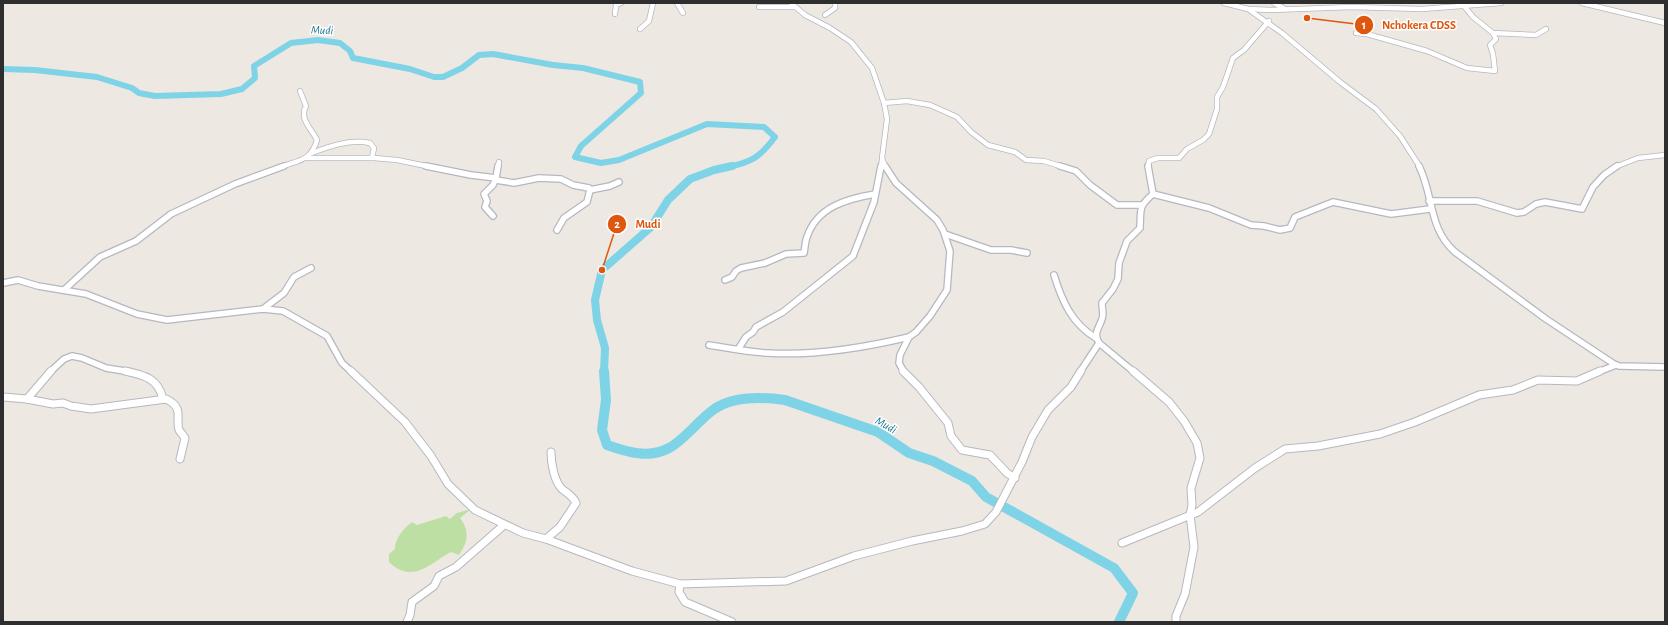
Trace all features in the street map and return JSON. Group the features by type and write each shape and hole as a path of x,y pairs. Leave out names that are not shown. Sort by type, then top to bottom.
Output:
{"street":[{"path":"616,14 616,5 621,3"},
{"path":"640,29 650,21 652,3"},
{"path":"676,3 683,13"},
{"path":"825,15 835,8 835,3"},
{"path":"1224,3 1248,9 1271,10 1351,7 1422,9 1501,3"},
{"path":"1274,3 1285,9"},
{"path":"1351,7 1360,3"},
{"path":"1582,3 1665,23"},
{"path":"739,348 744,343 745,338 754,332 756,327 783,312 850,259 864,230 874,202 885,141 884,134 886,119 884,103 872,68 851,42 830,28 805,15 793,5 759,7"},
{"path":"1356,33 1367,34 1427,51 1467,68 1496,71 1490,45 1496,39 1493,33 1473,17 1464,6"},
{"path":"1248,9 1269,21 1339,82 1377,110 1385,118 1421,169 1435,224 1443,239 1456,252 1534,312 1616,365"},
{"path":"3,283 18,280 38,286 86,294 137,314 167,320 263,309 283,311 324,333 342,363 405,422 431,456 448,484 475,510 523,533 546,539 632,571 680,584 786,581 854,556 912,541 979,527 991,519 1015,478 1032,437 1048,410 1071,387 1098,341 1097,329 1103,318 1102,303 1113,290 1118,279 1119,263 1127,241 1140,228 1142,205 1153,194 1154,186 1148,174 1147,168 1149,161 1158,158 1179,158 1187,149 1203,140 1209,134 1217,109 1217,97 1223,87 1233,58 1244,50 1269,21"},
{"path":"1493,33 1536,35 1546,29"},
{"path":"300,91 306,106 303,112 306,124 312,129 317,140 312,153"},
{"path":"884,103 907,101 930,105 958,117 971,132 988,145 1015,152 1026,160 1044,161 1076,171 1090,185 1117,205 1142,205"},
{"path":"306,158 312,153 343,144 364,141 370,143 373,148 372,158"},
{"path":"1429,201 1477,201 1517,213 1524,212 1536,204 1545,202 1582,209 1590,191 1602,176 1614,166 1639,158 1665,155"},
{"path":"64,290 100,257 136,241 171,214 235,184 306,158 372,158 417,164 514,183 539,178 560,178 573,185 589,188 590,190 610,186 619,182"},
{"path":"709,345 766,353 798,353 866,347 909,337 916,332 930,316 947,290 950,251 937,220 896,183 887,170 882,158"},
{"path":"493,216 485,206 487,201 484,194 493,185 496,179 499,162"},
{"path":"557,230 564,218 587,202 590,190"},
{"path":"725,280 732,277 736,271 741,268 765,263 786,254 804,253 808,234 821,213 844,201 875,194"},
{"path":"1153,194 1209,208 1251,225 1264,226 1280,230 1290,228 1295,217 1333,202 1391,214 1430,209"},
{"path":"944,234 991,250 1011,250 1027,253"},
{"path":"263,309 284,293 294,277 311,268"},
{"path":"1054,275 1060,292 1074,320 1082,329 1169,402 1184,421 1197,443 1200,458 1191,488 1192,505 1190,515 1194,547 1188,582 1176,616 1176,622"},
{"path":"909,337 900,354 899,363 902,370 919,387 948,423 951,436 957,444 962,450 990,455 1007,473 1015,478"},
{"path":"26,399 62,360 69,357 95,362 107,368 141,375 159,386 162,391 163,399"},
{"path":"1122,543 1198,512 1255,468 1285,449 1318,446 1380,434 1415,422 1479,395 1514,390 1538,380 1580,380 1616,365 1665,366"},
{"path":"3,397 26,399 53,404 63,403 71,406 91,409 163,399 170,401 180,415 179,429 185,438 180,458"},
{"path":"546,539 560,527 576,503 573,496 560,486 552,464 551,452"},
{"path":"407,622 410,615 412,602 434,586 439,576 456,567 504,525"},
{"path":"680,584 679,592 685,602 732,622"}],"green space":[{"path":"471,509 460,518 465,527 467,536 459,555 451,552 421,570 414,572 406,572 398,569 389,562 389,554 395,549 398,537 412,522 417,525 446,516 450,519 457,513"}],"waterway":[{"name":"Mudi","path":"3,69 35,70 97,77 132,88 139,93 155,96 221,94 242,89 255,78 254,66 291,43 318,40 340,43 350,51 353,58 410,69 434,77 443,77 462,68 479,55 493,54 553,65 583,68 640,82 641,93 581,146 575,157 601,163 619,160 707,124 764,127 775,137 755,158 730,166"},
{"name":"Mudi","path":"604,371 605,348 597,320 595,300 602,270 651,227 668,200 690,179 714,170 730,166"},
{"name":"Mudi","path":"604,371 606,400 602,430 607,445 630,452 646,454 669,448 680,441 702,419 721,405 738,400 758,398 785,400 878,432 909,453 933,461 972,481 986,497 1114,568 1133,593 1119,622"}],"place":[{"name":"Nchokera CDSS","path":"1307,18"},
{"name":"Mudi","path":"602,270"}]}
